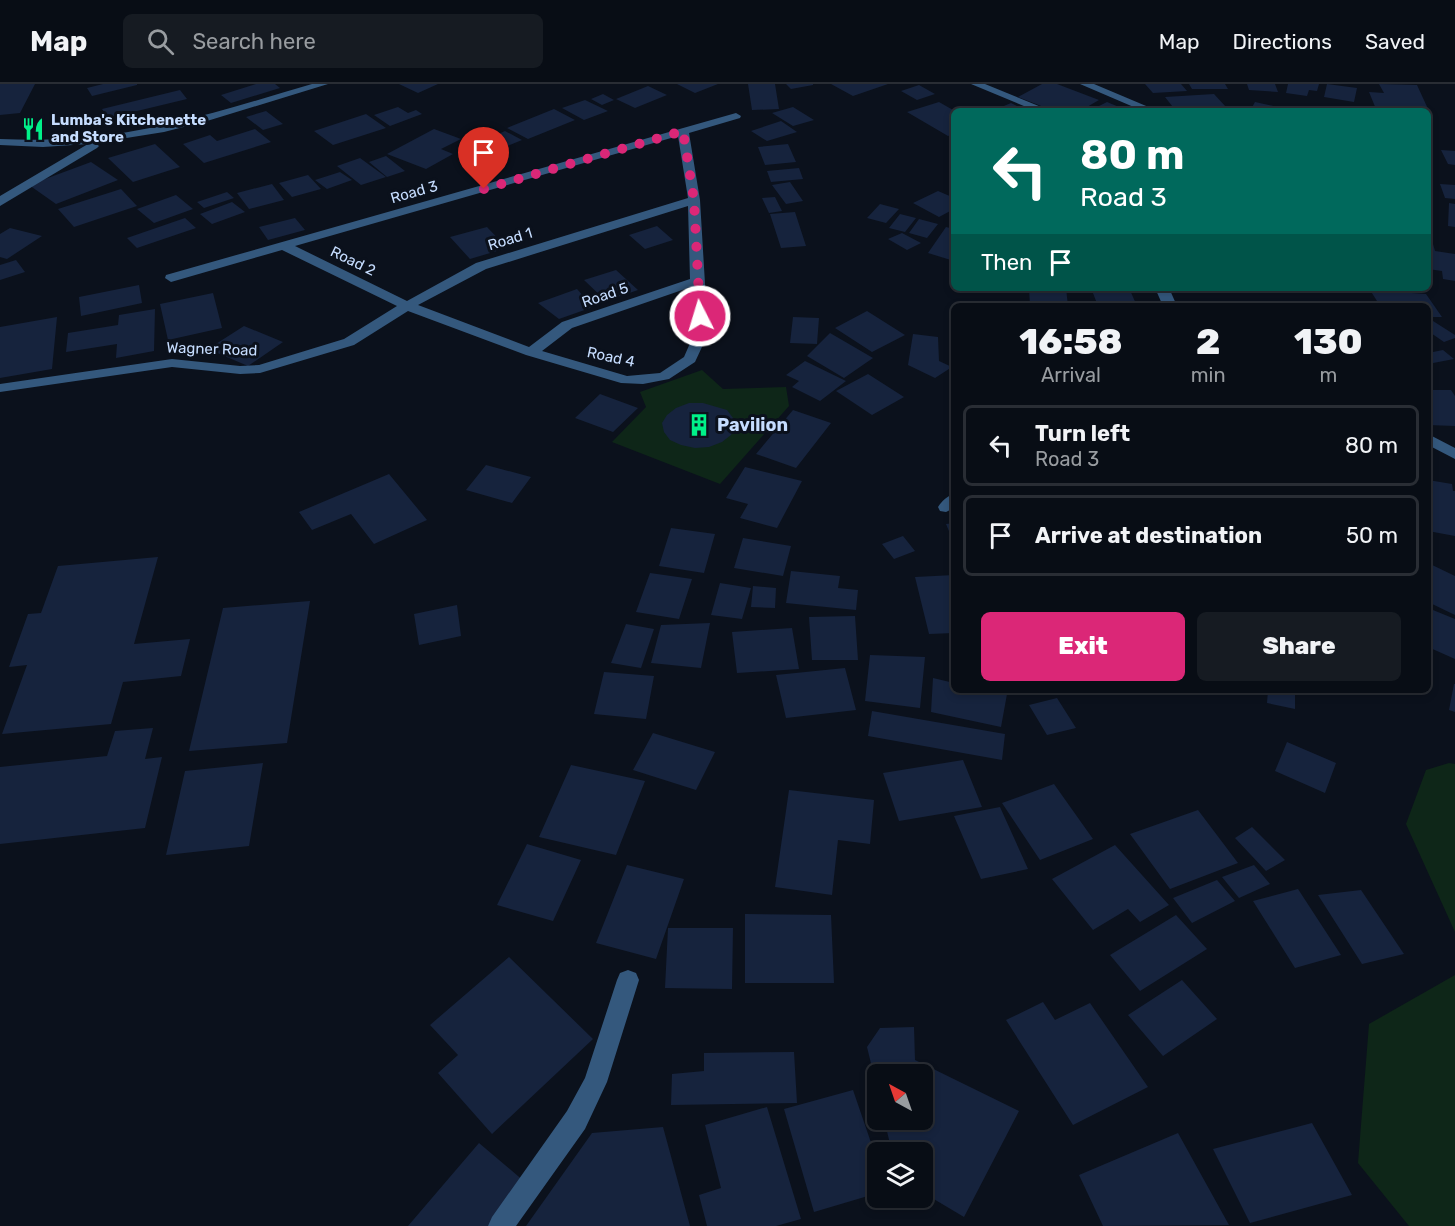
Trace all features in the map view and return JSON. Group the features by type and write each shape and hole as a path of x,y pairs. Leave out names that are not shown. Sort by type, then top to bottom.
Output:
{"street":[{"path":"0,142 48,145 104,140 177,125 323,84"},
{"path":"976,84 1038,108"},
{"path":"1085,84 1145,108"},
{"name":"Road 3","path":"171,278 736,116"},
{"name":"Road 4","path":"407,306 531,352 626,380 643,380 678,369 690,359 701,334 694,200 683,131"},
{"path":"0,202 16,190 104,140"},
{"name":"Road 1","path":"349,342 407,306 481,266 694,200"},
{"name":"Road 2","path":"284,246 407,306"},
{"name":"Road 5","path":"531,352 567,325 697,281"},
{"name":"Wagner Road","path":"0,388 172,363 240,370 260,369 349,342"},
{"path":"1431,441 1455,454"},
{"path":"501,1226 576,1120 595,1082 628,980"}],"green space":[{"path":"702,370 723,389 786,387 789,406 720,484 612,442 646,407 640,392"},
{"path":"1449,763 1455,764 1455,932 1406,824 1426,770"},
{"path":"1455,975 1455,1226 1409,1226 1358,1163 1369,1024"}],"building":[{"path":"0,84 35,84 20,113 0,115"},
{"path":"103,84 137,85 92,96 87,88"},
{"path":"256,84 275,84 280,88 231,103 221,95"},
{"path":"399,84 438,84 418,93"},
{"path":"677,84 718,84 695,93"},
{"path":"748,84 775,84 779,109 752,110"},
{"path":"786,84 813,84 813,85 791,89"},
{"path":"831,84 888,84 853,96"},
{"path":"1042,84 1057,84 1099,100 1085,108 1046,108 1018,97"},
{"path":"1145,84 1181,84 1187,91 1153,93"},
{"path":"1189,84 1225,84 1228,89 1192,89"},
{"path":"1247,84 1275,84 1278,92 1249,90"},
{"path":"1288,84 1319,84 1317,91 1309,90 1307,96 1286,93"},
{"path":"1327,84 1357,88 1354,102 1324,97"},
{"path":"1379,84 1417,85 1428,108 1376,108 1369,92 1384,93"},
{"path":"919,85 935,94 917,100 901,91"},
{"path":"648,86 667,95 635,108 616,99"},
{"path":"180,90 187,99 108,118 102,109"},
{"path":"603,94 614,100 602,105 591,99"},
{"path":"1214,94 1226,107 1174,108 1165,97"},
{"path":"585,100 608,111 584,120 562,108"},
{"path":"939,102 951,109 951,135 948,136 907,112"},
{"path":"1107,102 1119,107 1116,108 1095,108"},
{"path":"1255,102 1282,108 1252,108"},
{"path":"1011,103 1021,108 999,108"},
{"path":"398,107 408,113 416,110 422,114 390,126 374,115"},
{"path":"793,107 814,120 793,126 772,113"},
{"path":"554,109 575,120 528,139 507,128"},
{"path":"266,111 283,124 263,130 246,117"},
{"path":"366,114 386,128 333,145 314,131"},
{"path":"781,121 797,132 767,141 751,131"},
{"path":"255,129 271,142 204,163 183,144 210,135 217,141"},
{"path":"434,129 461,139 441,149 453,154 426,169 387,154"},
{"path":"505,131 522,140 505,147 489,138"},
{"path":"155,144 180,167 133,182 108,158"},
{"path":"788,144 796,162 765,165 758,147"},
{"path":"1441,150 1455,151 1455,165 1448,164"},
{"path":"386,156 405,171 387,177 369,162"},
{"path":"360,158 386,177 361,185 337,166"},
{"path":"91,162 118,180 56,204 29,185"},
{"path":"799,168 803,179 771,182 767,171"},
{"path":"340,172 352,180 327,189 315,180"},
{"path":"308,175 321,189 292,197 279,183"},
{"path":"790,182 803,201 786,204 772,185"},
{"path":"272,184 284,200 249,209 237,193"},
{"path":"1440,184 1455,185 1455,199 1445,198"},
{"path":"121,189 137,206 74,227 58,209"},
{"path":"938,191 951,197 951,211 939,217 913,203"},
{"path":"227,192 234,198 204,208 197,202"},
{"path":"176,195 193,209 154,223 137,209"},
{"path":"775,197 782,211 769,213 762,198"},
{"path":"232,202 245,212 212,224 200,214"},
{"path":"1449,203 1455,204 1455,227 1448,226"},
{"path":"880,204 899,209 886,223 867,218"},
{"path":"795,212 806,246 781,248 770,214"},
{"path":"900,214 916,218 905,232 889,228"},
{"path":"185,218 196,228 137,248 127,238"},
{"path":"295,218 305,230 268,240 259,227"},
{"path":"919,219 938,224 927,238 909,233"},
{"path":"657,226 673,240 645,249 629,235"},
{"path":"487,227 507,248 470,259 450,237"},
{"path":"946,227 951,228 951,260 928,253"},
{"path":"10,228 42,236 7,259 0,257 0,234"},
{"path":"902,233 921,243 907,250 888,239"},
{"path":"1431,244 1435,251 1455,254 1455,281 1443,279 1442,271 1431,269"},
{"path":"16,260 25,272 0,280 0,265"},
{"path":"616,270 638,290 606,301 584,280"},
{"path":"139,285 142,303 81,316 79,297"},
{"path":"577,289 593,307 559,319 538,303"},
{"path":"1029,291 1066,291 1068,303 1030,303"},
{"path":"1092,291 1130,291 1136,303 1097,303"},
{"path":"1371,291 1426,294 1442,317 1431,317 1431,303 1377,301"},
{"path":"213,293 222,328 168,340 160,304"},
{"path":"155,309 154,351 116,358 117,344 66,352 68,333 118,325 119,315"},
{"path":"867,311 905,335 872,352 835,328"},
{"path":"57,317 52,369 0,378 0,327"},
{"path":"793,317 819,318 817,344 790,343"},
{"path":"1431,321 1455,335 1455,338 1444,342 1431,333"},
{"path":"244,326 283,342 248,366 208,349"},
{"path":"830,333 873,358 844,378 807,356"},
{"path":"913,334 938,337 939,361 951,368 935,378 908,365"},
{"path":"1443,350 1454,359 1431,363 1431,352"},
{"path":"805,361 846,381 820,401 792,387 799,381 786,375"},
{"path":"868,374 904,397 872,415 836,391"},
{"path":"1431,390 1451,390 1455,396 1455,426 1431,425"},
{"path":"600,394 638,408 613,432 575,418"},
{"name":"Pavilion","path":"689,403 703,403 727,410 733,418 735,427 731,435 722,442 709,447 695,448 670,440 664,432 662,423 667,415 676,408"},
{"path":"793,410 831,423 796,468 756,454"},
{"path":"486,465 531,477 512,503 466,490"},
{"path":"745,467 802,481 777,528 740,518 748,504 726,498"},
{"path":"389,474 427,520 374,544 351,514 312,530 299,512"},
{"path":"1431,480 1452,484 1453,491 1455,491 1455,536 1431,532"},
{"path":"951,523 951,536 946,524"},
{"path":"671,528 715,534 704,573 659,566"},
{"path":"903,536 915,551 894,559 882,544"},
{"path":"743,538 791,546 783,576 734,568"},
{"path":"158,557 134,644 190,639 181,676 123,682 111,724 2,734 27,665 9,667 28,614 41,613 58,566"},
{"path":"1431,564 1455,576 1455,615 1431,603"},
{"path":"791,571 840,576 838,588 858,590 856,610 786,603"},
{"path":"650,573 692,579 679,619 636,612"},
{"path":"951,575 951,633 929,634 915,577"},
{"path":"720,583 751,588 742,619 711,615"},
{"path":"753,586 776,588 775,608 751,607"},
{"path":"310,601 287,743 189,751 223,608"},
{"path":"457,605 461,636 419,645 414,614"},
{"path":"1431,609 1455,619 1455,659 1431,648"},
{"path":"855,616 858,660 812,660 809,617"},
{"path":"710,623 701,668 651,663 661,625"},
{"path":"626,624 654,629 641,668 611,663"},
{"path":"792,628 799,669 737,673 732,632"},
{"path":"870,655 925,657 920,708 865,701"},
{"path":"845,668 856,710 786,718 776,675"},
{"path":"604,672 654,676 646,719 594,714"},
{"path":"933,678 951,682 951,693 1007,694 1001,727 931,712"},
{"path":"1455,684 1455,712 1449,710"},
{"path":"1268,693 1295,693 1295,709 1267,703"},
{"path":"1057,698 1076,728 1047,735 1029,705"},
{"path":"872,711 1005,734 1002,760 868,736"},
{"path":"153,728 145,759 162,757 145,828 0,844 0,767 107,756 115,731"},
{"path":"653,733 715,752 696,790 633,770"},
{"path":"1287,742 1336,763 1325,793 1275,771"},
{"path":"963,760 982,807 899,821 883,773"},
{"path":"263,763 249,846 166,855 185,771"},
{"path":"571,765 645,781 616,855 539,837"},
{"path":"1054,784 1093,839 1040,860 1002,803"},
{"path":"789,790 874,800 870,844 838,840 832,895 775,887"},
{"path":"1000,807 1028,869 981,879 954,816"},
{"path":"1198,810 1238,863 1170,889 1130,834"},
{"path":"1252,827 1285,860 1266,871 1235,838"},
{"path":"527,844 581,860 553,921 497,905"},
{"path":"1115,845 1169,905 1140,922 1128,909 1093,930 1052,879"},
{"path":"627,865 684,879 656,959 596,943"},
{"path":"1254,865 1270,884 1239,898 1222,877"},
{"path":"1217,880 1235,901 1192,923 1173,898"},
{"path":"1298,889 1341,955 1295,968 1253,901"},
{"path":"1361,890 1404,954 1362,964 1318,895"},
{"path":"745,914 831,915 834,983 745,983"},
{"path":"1176,915 1207,949 1140,991 1110,955"},
{"path":"668,928 733,928 732,989 665,988"},
{"path":"509,957 593,1039 492,1134 438,1073 458,1055 430,1025"},
{"path":"1182,980 1217,1019 1163,1056 1128,1015"},
{"path":"1043,1002 1055,1020 1090,1003 1148,1087 1073,1125 1006,1020"},
{"path":"914,1027 915,1060 923,1064 871,1064 867,1047 880,1028"},
{"path":"794,1052 797,1103 671,1105 672,1074 704,1071 704,1053"},
{"path":"933,1069 1019,1111 964,1217 933,1199 933,1142 890,1142 887,1130 933,1130"},
{"path":"853,1090 871,1142 867,1142 867,1196 814,1212 784,1109"},
{"path":"767,1107 801,1219 776,1226 707,1226 699,1195 721,1188 705,1125"},
{"path":"1312,1123 1352,1195 1250,1223 1213,1149"},
{"path":"663,1127 690,1226 526,1226 592,1133"},
{"path":"1178,1133 1229,1225 1103,1226 1079,1175"},
{"path":"479,1143 525,1182 488,1226 408,1226"}],"place":[{"name":"Lumba's Kitchenette and Store","path":"33,129"},
{"name":"Pavilion","path":"699,425"}],"route":[{"path":"484,189 683,131 694,200 700,316"}]}
